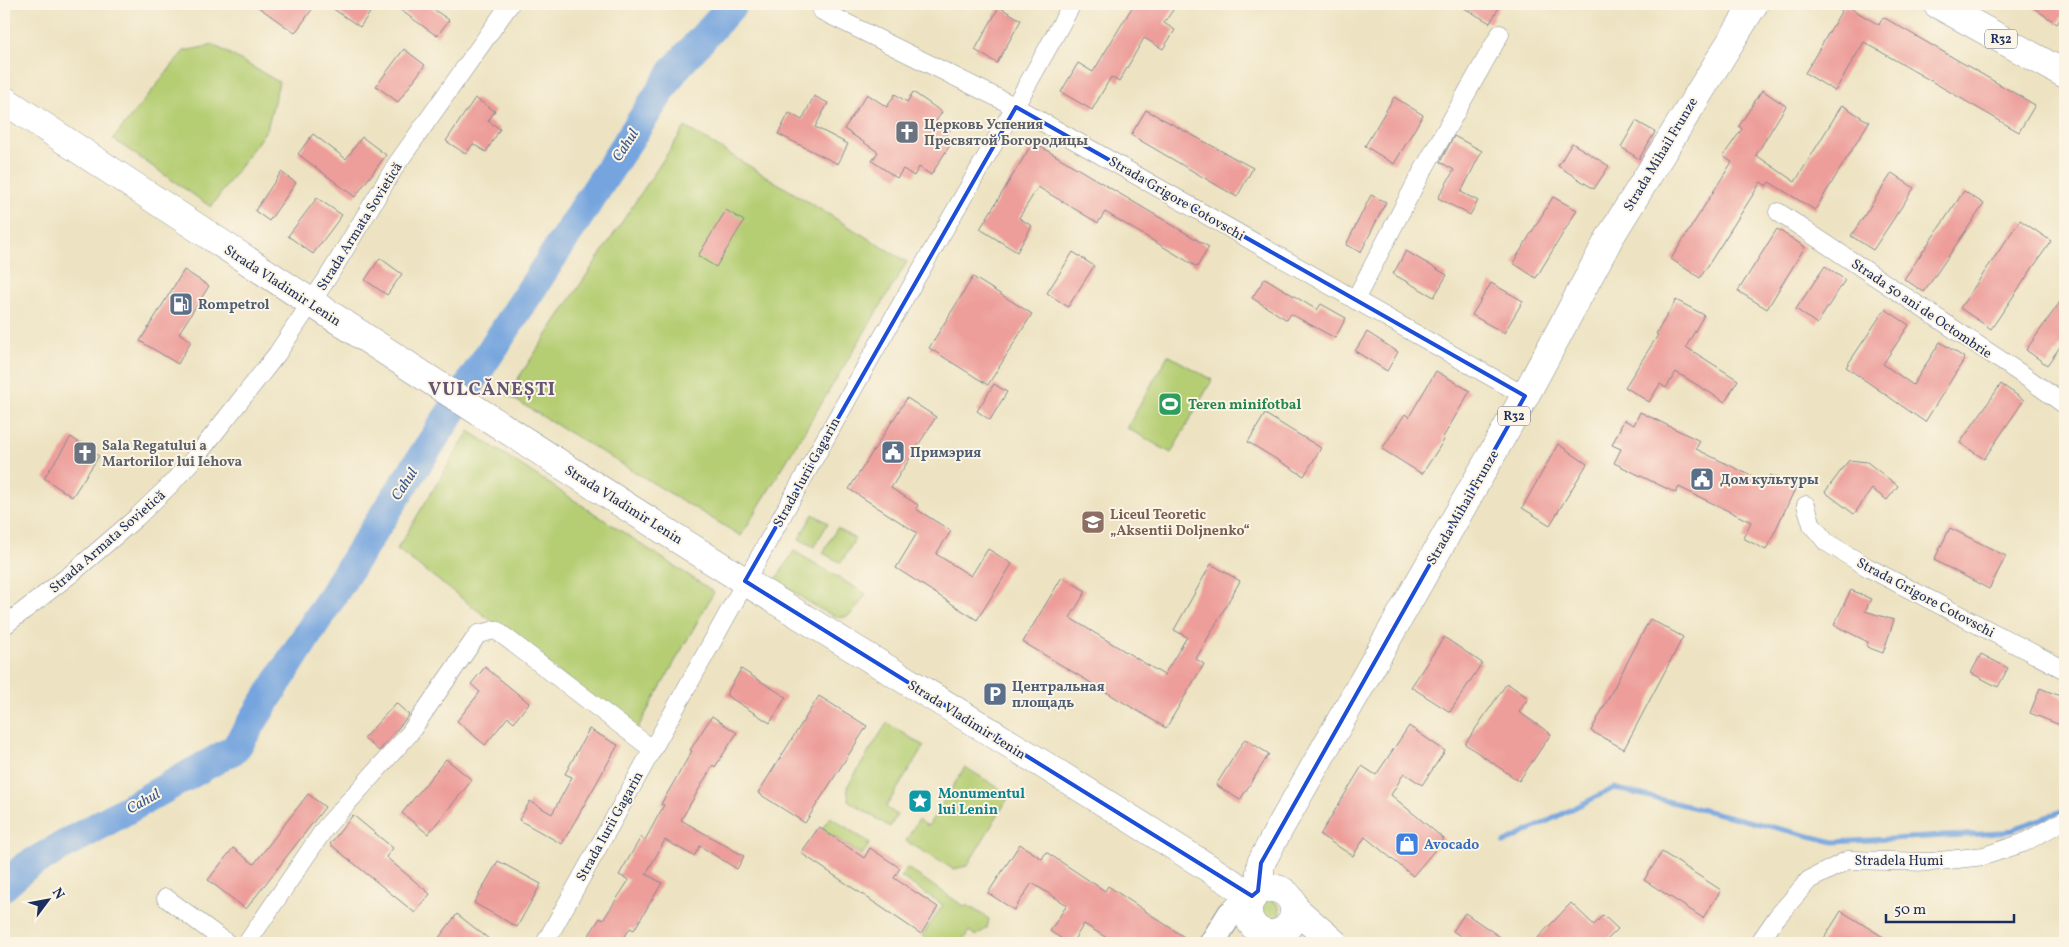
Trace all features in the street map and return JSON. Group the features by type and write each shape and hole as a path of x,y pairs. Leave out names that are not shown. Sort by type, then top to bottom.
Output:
{"main road":[{"name":"Strada Mihail Frunze","path":"1275,910 1261,864 1278,831 1525,396 1610,237 1754,4"},
{"name":"R32","path":"1937,4 2065,74"},
{"name":"Strada Vladimir Lenin","path":"4,100 310,303 512,434 1275,910 1334,943"},
{"name":"Strada Vladimir Lenin","path":"1275,910 1310,943"},
{"path":"1212,943 1230,914 1275,910"}],"street":[{"name":"Strada Armata Sovietică","path":"4,626 104,547 170,485 198,454 277,354 396,165 510,4"},
{"name":"Strada Iurii Gagarin","path":"545,943 745,581 1016,107 1072,4"},
{"name":"Strada Grigore Cotovschi","path":"822,11 1016,107 1525,396"},
{"path":"1355,300 1417,181 1500,34"},
{"name":"Strada 50 ani de Octombrie","path":"1778,212 2065,405"},
{"name":"Strada Grigore Cotovschi","path":"1806,505 1812,525 1826,542 1867,566 2065,670"},
{"path":"247,943 324,828 410,734 478,634 496,630 652,750"},
{"name":"Stradela Humi","path":"1759,943 1777,917 1809,880 1848,860 1931,862 1984,856 2022,843 2065,820"},
{"path":"166,898 227,943"}],"highlighted area":[{"path":"1016,107 1525,396 1261,863 1258,891 1252,896 745,581"}],"green space":[{"path":"214,45 279,82 267,129 211,207 113,139 184,51"},
{"path":"685,127 907,262 741,536 507,395"},
{"name":"Teren minifotbal","path":"1168,355 1212,380 1171,453 1127,428"},
{"path":"469,431 714,592 636,731 397,549"},
{"path":"813,514 828,523 814,547 799,539"},
{"path":"837,528 855,539 841,563 823,553"},
{"path":"794,551 866,594 851,614 845,617 838,617 830,614 776,580"},
{"path":"887,723 924,746 886,807 897,815 890,827 849,801 847,787"},
{"path":"965,767 1010,795 967,866 953,869 906,841 918,820 928,826"},
{"path":"830,817 870,843 862,855 822,829"},
{"path":"907,868 965,907 967,905 989,919 987,928 976,936 969,931 961,943 933,943 922,936 943,905 901,877"},
{"path":"1269,900 1279,907 1280,911 1273,921 1269,922 1259,915 1258,911 1265,901"}],"building":[{"path":"254,4 316,4 295,33"},
{"path":"326,4 376,4 360,27"},
{"path":"392,4 426,4 449,20 437,36"},
{"path":"1134,4 1177,4 1164,23 1175,30 1163,49 1144,38 1119,82 1111,77 1092,110 1061,92 1078,63 1093,72"},
{"path":"1457,4 1501,4 1490,23"},
{"path":"2028,4 2065,4 2065,12 2057,24"},
{"path":"1845,5 1879,25 1883,17 2035,105 2019,132 1864,42 1835,91 1805,73"},
{"path":"999,7 1021,20 997,63 975,50"},
{"path":"404,49 425,65 398,102 376,86"},
{"path":"1762,90 1786,106 1756,155 1795,182 1842,105 1869,122 1815,210 1769,182 1766,186 1761,182 1700,278 1671,259 1732,162 1723,156 1742,129 1739,126"},
{"name":"Церковь Успения Пресвятой Богородицы","path":"913,92 942,112 936,121 950,130 943,141 950,145 931,175 919,167 914,176 903,169 897,178 872,161 878,152 844,129 867,94 887,107 895,94 907,102"},
{"path":"814,96 828,103 815,127 848,144 838,164 778,134 789,113 802,120"},
{"path":"1394,97 1423,115 1394,164 1365,146"},
{"path":"475,98 495,111 488,121 500,129 486,152 473,144 466,154 446,141"},
{"path":"1146,110 1253,168 1237,197 1131,135"},
{"path":"1636,121 1655,132 1639,159 1621,147"},
{"path":"313,134 346,159 362,137 386,155 355,197 298,154"},
{"path":"1454,136 1482,151 1461,192 1478,201 1470,215 1438,198 1454,170 1440,162"},
{"path":"1033,142 1209,247 1197,267 1105,212 1098,223 1038,187 1019,218 1032,226 1017,252 980,229"},
{"path":"1572,143 1609,166 1594,189 1558,166"},
{"path":"281,172 296,183 269,221 255,211"},
{"path":"1892,173 1914,188 1873,250 1851,236"},
{"path":"1964,191 1984,204 1924,292 1904,279"},
{"path":"1371,195 1386,202 1361,252 1346,245"},
{"path":"1553,197 1577,210 1536,278 1513,263"},
{"path":"317,198 342,215 313,254 288,236"},
{"path":"726,210 744,221 716,267 698,256"},
{"path":"2020,220 2051,241 1991,329 1960,308"},
{"path":"1777,229 1805,247 1767,309 1738,291"},
{"path":"1406,251 1447,275 1434,297 1393,274"},
{"path":"1073,252 1094,266 1068,307 1047,293"},
{"path":"380,258 402,274 387,295 365,280"},
{"path":"1825,266 1845,280 1817,324 1796,309"},
{"path":"184,270 209,286 179,333 191,341 178,364 140,341"},
{"path":"973,277 1032,314 988,385 929,348"},
{"path":"1265,278 1317,310 1321,304 1346,318 1335,338 1291,314 1287,320 1252,298"},
{"path":"1491,283 1523,301 1504,333 1472,315"},
{"path":"2065,295 2065,340 2047,365 2026,350"},
{"path":"1676,300 1704,315 1686,347 1738,380 1725,402 1676,372 1666,388 1660,384 1649,402 1625,387 1658,335 1656,334"},
{"path":"1885,309 1909,325 1883,364 1913,385 1940,342 1965,358 1925,422 1846,367"},
{"path":"1367,332 1398,352 1387,371 1355,351"},
{"path":"1436,371 1470,391 1442,439 1444,440 1422,474 1382,449 1405,414 1409,417"},
{"path":"994,384 1007,392 990,420 977,411"},
{"path":"2001,384 2024,400 1984,459 1960,443"},
{"path":"907,398 936,417 891,488 918,505 916,509 951,531 936,554 971,576 988,549 1012,564 977,620 896,568 917,533 849,489"},
{"name":"Дом культуры","path":"1640,412 1700,441 1696,449 1766,483 1770,475 1796,487 1766,550 1743,538 1751,522 1679,487 1676,493 1614,463 1621,449 1612,445 1624,420 1634,425"},
{"path":"1265,414 1321,448 1304,476 1248,442"},
{"path":"71,437 99,456 72,497 44,478"},
{"path":"1558,444 1587,464 1550,525 1522,508"},
{"path":"1849,460 1867,462 1898,486 1887,500 1872,489 1854,514 1825,492"},
{"path":"1950,528 2006,556 1989,589 1934,560"},
{"path":"1211,564 1240,581 1196,659 1204,664 1166,728 1023,642 1062,577 1086,591 1070,618 1164,675 1187,637 1174,630"},
{"path":"1851,590 1871,599 1865,611 1894,620 1883,653 1867,647 1868,642 1834,625"},
{"path":"1650,619 1683,637 1624,749 1591,731"},
{"path":"1444,637 1482,663 1450,712 1411,687"},
{"path":"1981,654 2008,668 1998,687 1971,673"},
{"path":"485,667 529,703 514,722 508,717 485,745 457,721 480,692 471,684"},
{"path":"741,669 786,697 770,723 726,695"},
{"path":"1507,683 1528,698 1519,712 1551,734 1519,781 1465,744"},
{"path":"2040,688 2065,698 2065,727 2030,713"},
{"path":"819,696 867,726 805,823 758,793"},
{"path":"396,703 409,715 379,751 364,738"},
{"path":"712,716 737,733 715,767 713,765 681,820 744,856 737,869 700,846 694,856 665,840 646,874 662,883 634,930 630,928 621,943 584,943 600,918 603,920 629,880 619,875 641,837 645,840 664,805 661,804 692,751 690,750"},
{"path":"1409,726 1445,751 1422,785 1404,773 1391,795 1444,839 1413,876 1365,837 1353,856 1320,835 1362,766 1376,775"},
{"path":"589,729 618,745 562,844 519,820 530,801 552,814 572,777 565,774"},
{"path":"1245,739 1269,754 1240,800 1216,785"},
{"path":"446,759 472,780 428,834 402,813"},
{"path":"308,794 325,807 246,909 208,880 233,848 254,864"},
{"path":"353,815 393,848 386,857 430,894 415,913 330,844"},
{"path":"819,827 864,858 870,848 900,868 894,878 938,907 921,934 801,853"},
{"path":"1020,844 1042,859 1046,852 1105,891 1108,886 1193,943 1115,943 1084,924 1072,943 1068,943 1050,931 1067,905 1032,883 1014,910 988,893"},
{"path":"1662,852 1721,890 1703,918 1644,880"},
{"path":"498,861 541,884 517,927 474,903"},
{"path":"1571,903 1594,925 1603,915 1618,929 1604,943 1533,943"},
{"path":"1841,911 1893,943 1821,943"},
{"path":"1465,913 1509,943 1470,943 1453,931"},
{"path":"457,914 471,925 494,943 435,943"}],"waterway":[{"name":"Cahul","path":"4,886 25,867 235,749 365,544 675,69 733,4"},
{"path":"1504,843 1614,788 1834,842 2002,833 2065,810"}],"place":[{"name":"Церковь Успения Пресвятой Богородицы","path":"907,132"},
{"name":"Rompetrol","path":"181,304"},
{"name":"Teren minifotbal","path":"1170,404"},
{"name":"Примэрия","path":"893,452"},
{"name":"Sala Regatului a Martorilor lui Iehova","path":"85,453"},
{"name":"Дом культуры","path":"1702,479"},
{"name":"Liceul Teoretic „Aksentii Doljnenko“","path":"1093,522"},
{"name":"Центральная площадь","path":"995,694"},
{"name":"Monumentul lui Lenin","path":"920,801"},
{"name":"Avocado","path":"1407,844"}],"district":[{"name":"VULCĂNEȘTI","path":"492,388"}]}
